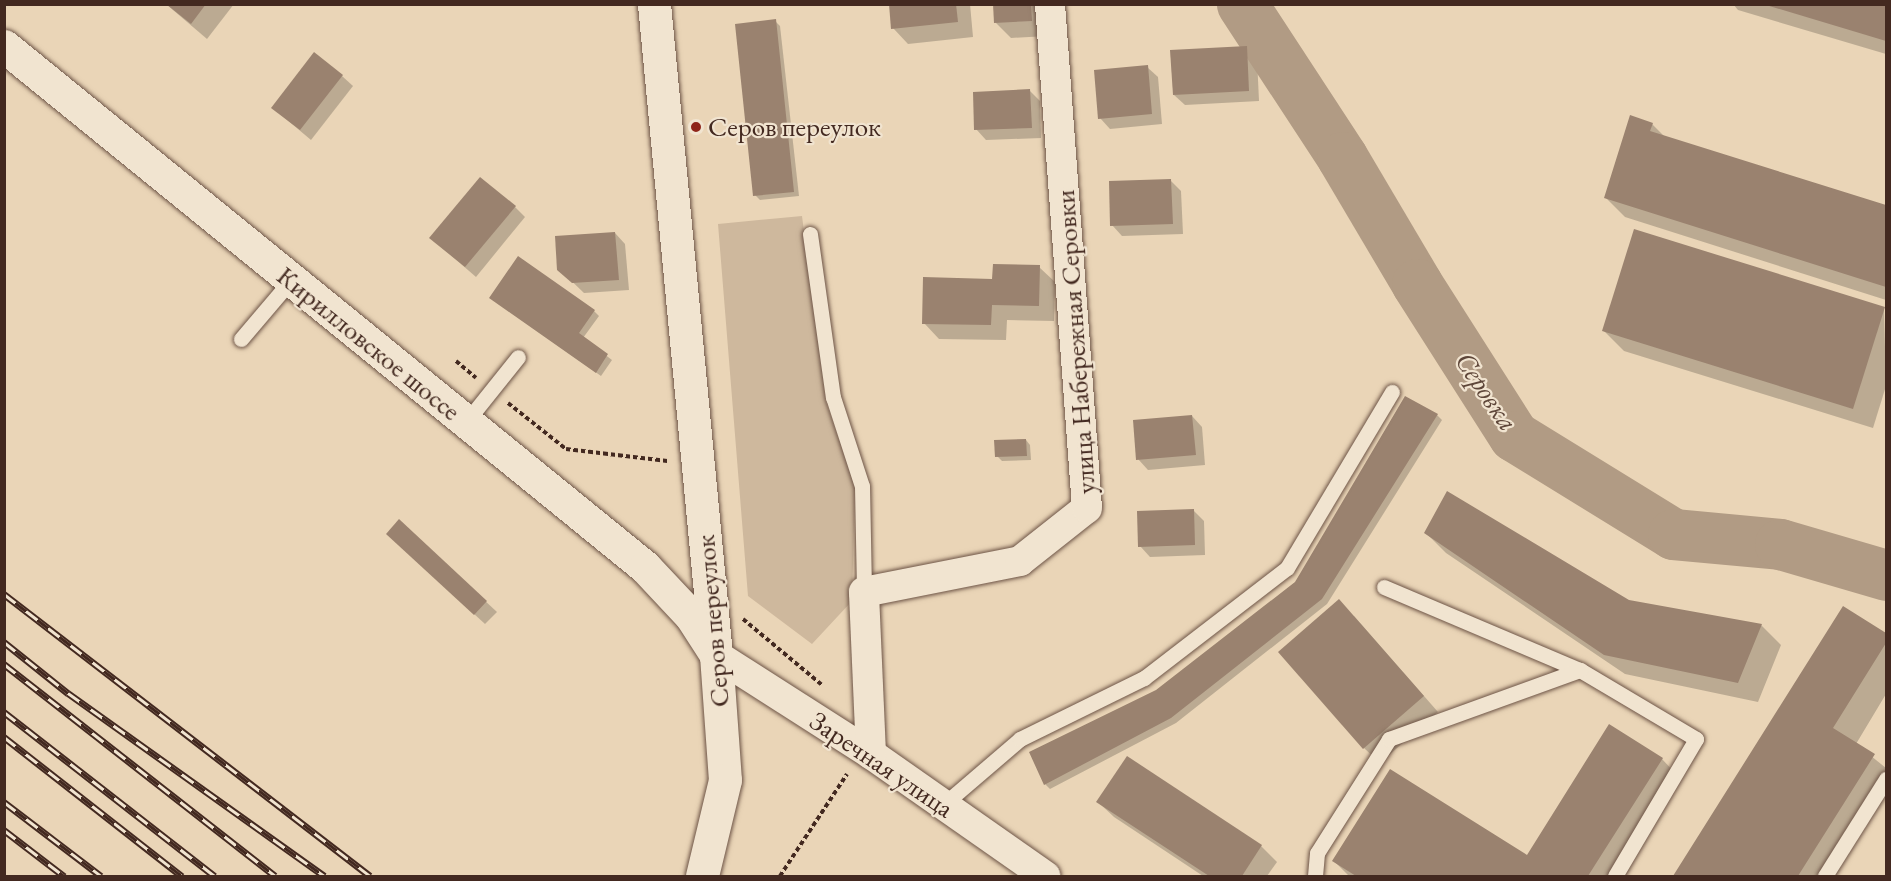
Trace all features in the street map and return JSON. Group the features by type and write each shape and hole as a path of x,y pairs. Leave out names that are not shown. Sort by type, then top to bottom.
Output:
{"main road":[{"name":"Серов переулок","path":"654,4 716,655 724,780 702,876"},
{"name":"Кирилловское шоссе","path":"4,46 645,567 691,616 716,655"}],"street":[{"name":"улица Набережная Серовки","path":"864,592 1020,561 1087,508 1050,4"},
{"path":"864,592 867,752"},
{"name":"Заречная улица","path":"716,655 867,752 1045,876"}],"lane":[{"path":"810,234 833,397 862,486 864,592"},
{"path":"241,339 291,280"},
{"path":"465,422 518,357"},
{"path":"943,805 1020,739 1143,678 1287,568 1392,392"},
{"path":"1384,587 1580,670 1696,739 1615,876"},
{"path":"1315,876 1317,854 1389,739 1580,670"},
{"path":"1825,876 1887,778"}],"path":[{"path":"566,449 668,461"},
{"path":"780,876 867,752"}],"shaded area":[{"path":"802,216 826,402 855,486 852,601 812,644 748,596 718,224"}],"building":[{"path":"166,4 206,4 191,24"},
{"path":"889,4 956,4 958,22 891,29"},
{"path":"993,4 1031,4 1032,21 994,23"},
{"path":"1766,4 1886,4 1886,41 1766,5"},
{"path":"776,19 794,192 753,196 735,24"},
{"path":"1247,46 1249,91 1173,95 1170,50"},
{"path":"314,52 343,75 300,130 271,108"},
{"path":"1148,65 1152,114 1098,119 1094,70"},
{"path":"1030,89 1032,128 974,130 973,92"},
{"path":"1630,115 1653,123 1650,131 1886,205 1886,287 1604,198"},
{"path":"480,177 516,206 465,267 429,238"},
{"path":"1171,179 1173,224 1110,226 1109,181"},
{"path":"1634,229 1885,307 1853,409 1602,331"},
{"path":"615,232 619,280 572,283 557,270 555,236"},
{"path":"518,256 595,310 579,333 608,354 596,373 489,298"},
{"path":"993,264 1040,265 1039,306 992,305 991,325 922,324 923,277 992,279"},
{"path":"1405,396 1438,414 1322,599 1171,718 1044,785 1029,752 1156,690 1295,582"},
{"path":"1192,415 1196,455 1136,460 1133,420"},
{"path":"1026,439 1027,456 995,457 994,440"},
{"path":"1447,491 1629,600 1762,624 1738,683 1604,655 1424,533"},
{"path":"1194,509 1195,545 1138,547 1137,511"},
{"path":"399,519 487,601 474,615 386,534"},
{"path":"1339,599 1424,696 1363,749 1278,652"},
{"path":"1843,606 1886,633 1886,643 1833,728 1875,754 1798,876 1673,876"},
{"path":"1609,724 1663,758 1588,876 1356,876 1332,861 1390,769 1527,855"},
{"path":"1127,756 1262,845 1242,876 1209,876 1096,802"}],"waterway":[{"name":"Серовка","path":"1242,4 1342,157 1417,284 1514,436 1673,534 1780,544 1886,575"}],"railway":[{"path":"4,594 370,876"},
{"path":"4,642 68,693 325,876"},
{"path":"4,664 275,876"},
{"path":"4,712 215,876"},
{"path":"4,737 182,876"},
{"path":"4,802 101,876"},
{"path":"4,830 64,876"}],"place":[{"name":"Серов переулок","path":"696,127"}]}
